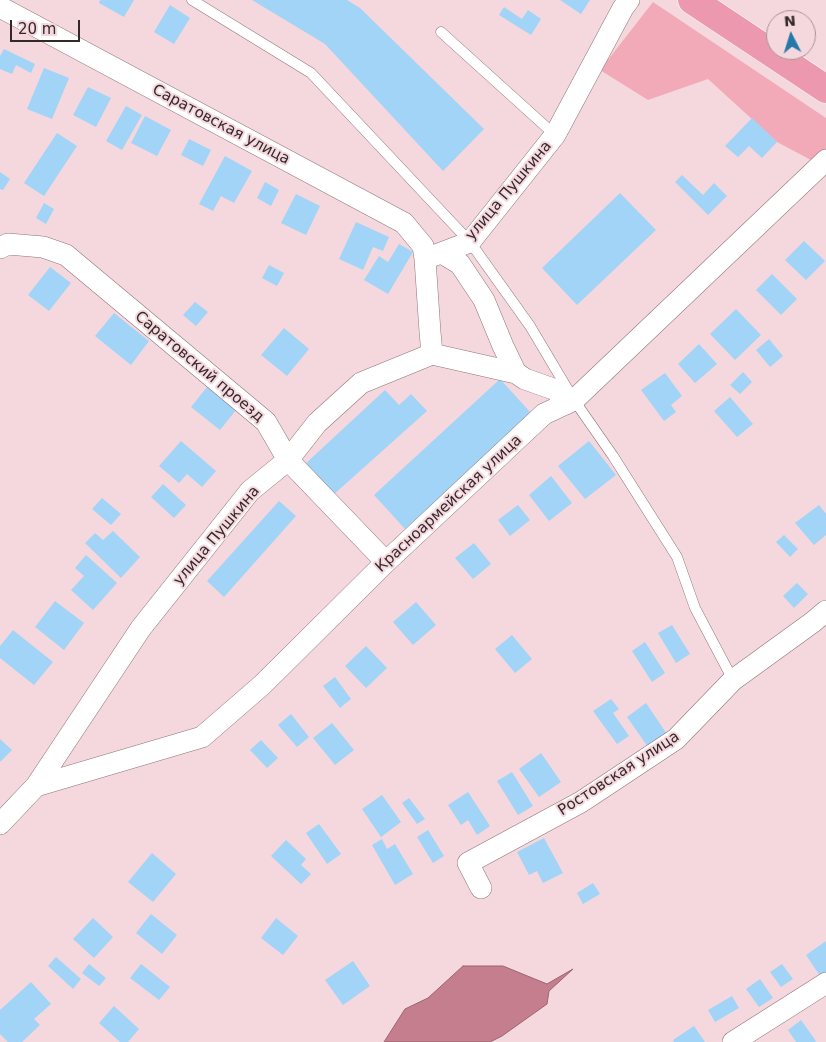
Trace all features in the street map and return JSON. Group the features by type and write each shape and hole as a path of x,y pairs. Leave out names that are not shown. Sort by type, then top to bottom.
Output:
{"main road":[{"path":"692,0 826,89"}],"street":[{"name":"улица Пушкина","path":"433,256 470,242 555,135 622,8 629,0"},
{"name":"Саратовская улица","path":"0,7 404,223 433,256"},
{"name":"Красноармейская улица","path":"36,786 202,737 262,685 386,562 544,414 570,402 826,160"},
{"name":"Саратовский проезд","path":"0,248 8,244 43,247 66,255 266,422 288,460 386,562"},
{"path":"516,373 484,300 460,264 433,256 430,332 432,354 516,373 525,379 556,390 570,402"},
{"name":"улица Пушкина","path":"0,824 36,786 141,628 250,491 288,460 317,423 361,383 432,354"},
{"name":"Ростовская улица","path":"481,888 468,863 581,802 676,739 733,680 826,611"},
{"path":"733,1042 826,983"}],"lane":[{"path":"192,0 311,73 470,242 530,326 570,402 613,456 677,557 696,608 733,680"},
{"path":"441,32 555,135"}],"shaded area":[{"path":"653,2 826,118 826,168 777,142 708,79 648,100 600,70"},
{"path":"463,966 503,966 547,984 573,969 549,991 547,1004 502,1036 490,1042 384,1042 405,1009 428,998"}],"building":[{"path":"100,0 134,0 124,17 99,3"},
{"path":"252,0 347,0 360,8 484,129 443,171 325,44"},
{"path":"560,0 590,0 581,14"},
{"path":"170,5 190,18 174,44 154,32"},
{"path":"504,7 522,19 528,10 541,19 531,35 499,15"},
{"path":"4,49 35,64 31,73 16,65 12,74 0,69 0,56"},
{"path":"44,68 69,78 52,119 27,109"},
{"path":"88,87 111,98 96,127 73,115"},
{"path":"126,106 142,115 122,150 106,141"},
{"path":"145,116 171,130 157,156 131,143"},
{"path":"752,118 777,142 762,158 749,146 738,157 725,146"},
{"path":"57,133 77,146 44,196 24,183"},
{"path":"189,139 211,150 203,166 181,155"},
{"path":"225,156 252,171 234,203 221,196 213,211 199,204"},
{"path":"0,172 10,179 3,190 0,189"},
{"path":"682,175 703,195 714,183 727,196 708,215 675,182"},
{"path":"265,182 279,190 271,206 257,198"},
{"path":"620,193 656,230 577,305 542,268"},
{"path":"296,194 320,206 306,235 281,223"},
{"path":"44,203 54,209 46,224 36,218"},
{"path":"356,222 389,237 383,251 373,247 363,270 339,259"},
{"path":"804,241 825,261 806,280 785,260"},
{"path":"399,244 413,252 388,294 364,280 379,256 388,262"},
{"path":"269,265 284,273 277,286 262,278"},
{"path":"50,267 71,283 49,311 28,295"},
{"path":"772,274 797,299 781,315 756,290"},
{"path":"195,302 208,312 196,326 183,315"},
{"path":"736,309 761,335 735,360 710,334"},
{"path":"114,313 149,341 131,365 95,336"},
{"path":"284,328 309,349 287,376 261,355"},
{"path":"769,339 783,356 770,367 756,350"},
{"path":"699,344 717,364 695,383 678,364"},
{"path":"743,372 752,382 740,394 730,385"},
{"path":"665,373 682,396 671,405 676,412 664,421 641,390"},
{"path":"500,379 531,413 405,529 374,495"},
{"path":"207,387 236,410 220,430 191,407"},
{"path":"385,390 399,405 411,394 427,411 332,496 304,465"},
{"path":"730,397 753,424 737,437 714,411"},
{"path":"181,441 216,471 202,487 187,474 179,483 159,466"},
{"path":"589,441 616,475 585,499 558,466"},
{"path":"551,476 572,503 549,521 529,495"},
{"path":"163,484 186,505 174,518 151,497"},
{"path":"102,498 121,514 111,525 92,509"},
{"path":"279,501 296,516 224,597 207,581"},
{"path":"518,505 530,520 510,536 498,520"},
{"path":"819,505 826,514 826,535 814,545 795,523"},
{"path":"113,531 140,557 121,578 85,543 95,533 103,540"},
{"path":"784,535 798,549 790,557 776,542"},
{"path":"474,543 491,564 473,579 455,558"},
{"path":"86,555 117,583 93,610 71,590 84,576 75,568"},
{"path":"797,583 808,594 794,608 783,596"},
{"path":"55,601 84,623 64,650 35,627"},
{"path":"416,602 436,625 413,645 393,622"},
{"path":"672,625 690,654 676,663 658,633"},
{"path":"13,630 53,662 34,685 0,658 0,646"},
{"path":"512,635 532,659 515,673 495,649"},
{"path":"645,642 665,673 652,682 632,651"},
{"path":"366,646 387,668 366,688 345,666"},
{"path":"335,677 351,699 340,708 323,686"},
{"path":"611,699 619,709 613,713 629,736 617,744 593,711"},
{"path":"646,703 667,734 648,747 627,717"},
{"path":"291,714 309,737 297,747 278,725"},
{"path":"332,723 354,750 335,765 313,738"},
{"path":"0,739 12,750 0,762"},
{"path":"261,740 278,758 267,768 250,750"},
{"path":"541,753 561,782 539,797 519,769"},
{"path":"512,772 533,806 518,815 497,781"},
{"path":"468,792 490,826 477,835 468,820 461,825 448,805"},
{"path":"382,795 401,822 381,837 362,809"},
{"path":"409,798 425,819 417,824 402,803"},
{"path":"319,824 341,854 327,864 306,833"},
{"path":"428,830 444,856 433,863 417,837"},
{"path":"544,838 563,873 543,883 537,871 529,875 517,852"},
{"path":"382,839 387,849 395,844 413,874 395,885 372,845"},
{"path":"286,840 306,859 301,865 311,874 301,884 271,856"},
{"path":"152,853 176,874 153,902 128,882"},
{"path":"593,883 600,894 583,904 577,893"},
{"path":"151,914 177,935 162,954 136,933"},
{"path":"93,918 113,937 94,958 73,939"},
{"path":"276,918 298,936 283,955 261,938"},
{"path":"826,941 826,981 824,982 806,955"},
{"path":"56,957 81,979 73,989 48,966"},
{"path":"353,961 370,986 343,1005 325,980"},
{"path":"89,964 106,978 99,986 82,973"},
{"path":"141,964 170,987 159,1000 130,978"},
{"path":"782,964 793,979 781,987 770,972"},
{"path":"760,979 773,998 759,1007 746,989"},
{"path":"31,982 51,1004 34,1019 40,1025 22,1042 8,1042 0,1034 0,1010"},
{"path":"732,996 739,1008 715,1022 708,1010"},
{"path":"114,1006 139,1029 128,1042 120,1042 99,1023"},
{"path":"801,1020 815,1042 796,1042 788,1030"},
{"path":"694,1026 705,1042 674,1042 673,1040"}]}
